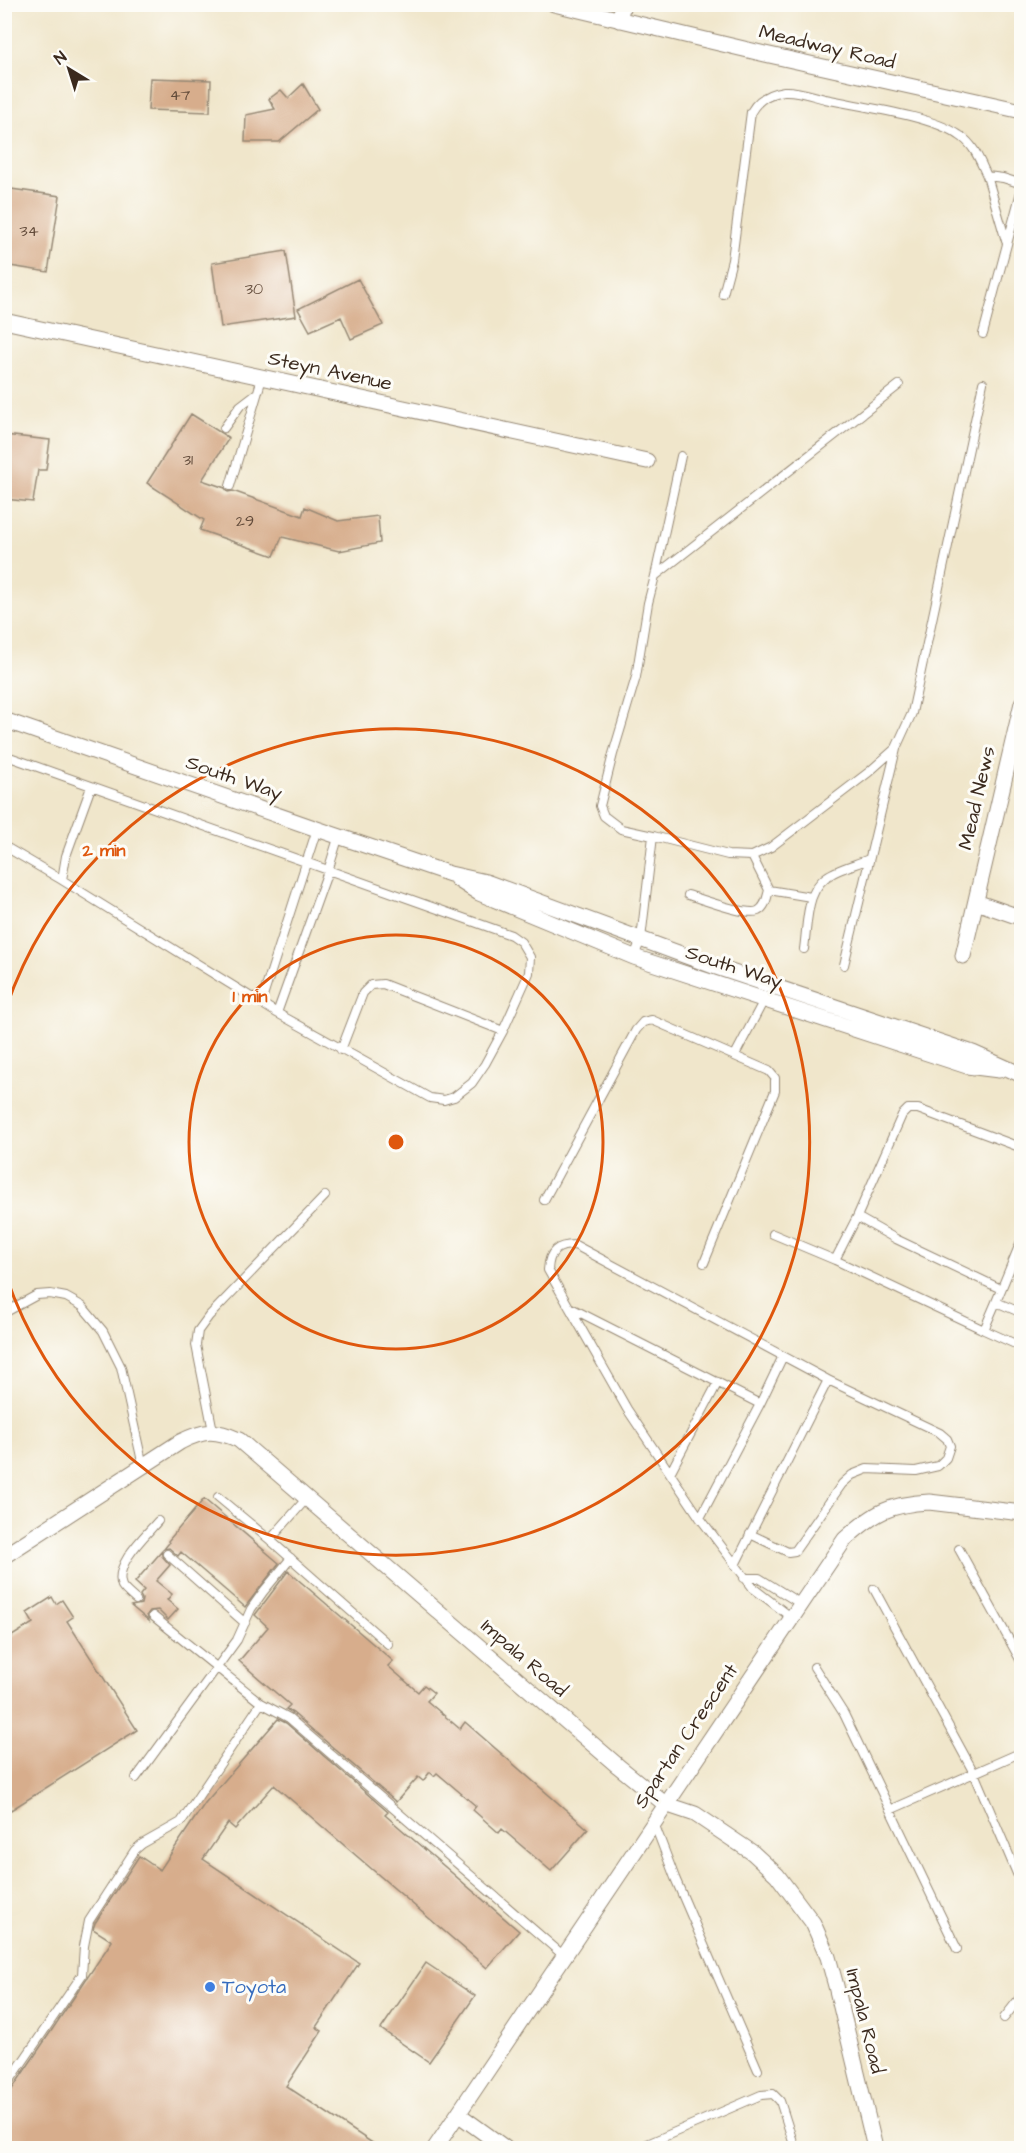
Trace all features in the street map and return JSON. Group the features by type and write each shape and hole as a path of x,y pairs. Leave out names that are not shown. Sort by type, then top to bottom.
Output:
{"street":[{"name":"Meadway Road","path":"554,4 621,12 776,57 1022,111"},
{"name":"Steyn Avenue","path":"4,321 647,461"},
{"name":"Mead News","path":"963,956 1022,703"},
{"name":"South Way","path":"4,720 450,874 486,882 641,939 767,992 967,1066 1019,1074"},
{"name":"South Way","path":"450,874 479,892 634,957 767,992"},
{"path":"976,902 1022,918"},
{"path":"4,1556 180,1442 203,1432 213,1431"},
{"name":"Impala Road","path":"213,1431 239,1440 576,1731 665,1804 695,1814 753,1853 777,1875 813,1923 828,1957 875,2148"},
{"name":"Spartan Crescent","path":"435,2148 845,1539 877,1513 914,1503 929,1502 1022,1513"},
{"path":"458,2114 505,2148"}],"lane":[{"path":"723,294 732,260 751,112 756,103 765,97 787,91 902,115 945,127 967,140 987,177 1007,243"},
{"path":"987,177 1004,178 1022,183"},
{"path":"983,334 1022,188"},
{"path":"230,486 262,378"},
{"path":"844,965 896,748 912,713 983,383"},
{"path":"656,576 899,385"},
{"path":"224,428 240,406 257,393"},
{"path":"681,456 656,576 648,603 636,677 600,806 604,816 621,829 728,855 752,856 771,846 869,772 896,748"},
{"path":"4,756 512,935 521,942 530,957 529,973 503,1031 472,1083 454,1097 444,1100 430,1098 277,1013 4,846"},
{"path":"62,880 66,856 91,787"},
{"path":"261,1003 317,829"},
{"path":"277,1013 339,835"},
{"path":"634,957 641,939 653,836"},
{"path":"688,895 747,912 758,911 765,905 769,890 752,856"},
{"path":"804,949 811,897 817,885 831,873 869,859"},
{"path":"769,890 811,897"},
{"path":"341,1050 363,993 371,985 383,984 503,1031"},
{"path":"735,1055 767,992"},
{"path":"544,1200 636,1030 643,1023 652,1020 735,1055 769,1071 776,1078 775,1091 704,1263"},
{"path":"835,1260 857,1217 902,1115 908,1109 918,1109 1022,1148"},
{"path":"213,1431 196,1345 198,1331 209,1316 325,1196"},
{"path":"857,1217 896,1239 1001,1289"},
{"path":"773,1234 835,1260 954,1318 1022,1347"},
{"path":"984,1330 1022,1239"},
{"path":"750,1534 788,1552 795,1551 842,1484 852,1475 867,1469 916,1471 938,1466 946,1458 950,1446 947,1439 940,1433 828,1380 575,1245 565,1245 556,1249 549,1259 548,1270 627,1409 700,1518 744,1578 753,1588 792,1618"},
{"path":"4,1312 37,1295 50,1293 66,1297 82,1306 103,1331 121,1366 143,1466"},
{"path":"996,1302 1022,1313"},
{"path":"568,1306 760,1404"},
{"path":"700,1518 783,1356"},
{"path":"735,1565 828,1380"},
{"path":"670,1473 718,1382"},
{"path":"218,1497 388,1644"},
{"path":"270,1540 307,1498"},
{"path":"136,1600 123,1587 120,1575 124,1562 158,1521"},
{"path":"1022,1526 1022,1553"},
{"path":"959,1549 1022,1662"},
{"path":"167,1554 245,1623"},
{"path":"136,1778 237,1640 251,1609 262,1592 291,1558"},
{"path":"744,1578 759,1578 801,1604"},
{"path":"874,1589 974,1773 1021,1883"},
{"path":"153,1616 261,1702 289,1718 564,1956"},
{"path":"814,1667 844,1714 957,1949"},
{"path":"4,2089 82,1975 89,1921 135,1850 181,1822 261,1702"},
{"path":"890,1810 1022,1752"},
{"path":"653,1822 758,2070"},
{"path":"1004,2018 1022,1995"},
{"path":"638,2148 761,2095 773,2094 780,2101 795,2148"}],"building":[{"path":"150,78 211,80 210,112 148,110"},
{"path":"303,84 318,109 279,142 245,142 246,115 275,109 269,99 281,90 288,98"},
{"path":"4,188 60,196 48,272 4,265"},
{"path":"286,251 296,316 221,327 212,263"},
{"path":"358,279 383,325 351,339 341,317 310,331 298,309"},
{"path":"191,414 229,438 202,480 225,488 228,492 233,491 302,516 305,507 338,521 378,516 380,543 339,551 282,537 274,556 200,530 204,520 147,483"},
{"path":"4,435 50,440 46,470 38,470 33,502 4,499 8,466 4,466"},
{"path":"204,1499 279,1563 245,1607 181,1552 178,1556 169,1548 164,1549 168,1541"},
{"path":"162,1551 162,1556 170,1565 156,1581 172,1594 167,1600 178,1609 168,1620 158,1610 150,1611 147,1615 149,1621 131,1606 141,1604 140,1595 144,1590 135,1582"},
{"path":"288,1571 393,1661 388,1666 418,1692 424,1685 434,1693 427,1701 460,1729 465,1722 588,1829 551,1871 502,1829 499,1833 473,1810 476,1806 437,1773 434,1776 430,1772 423,1781 418,1777 396,1802 286,1709 290,1705 239,1661 268,1627 255,1615"},
{"path":"52,1597 56,1604 62,1600 73,1617 67,1621 137,1730 11,1810 4,1800 4,1641 33,1623 27,1613"},
{"path":"278,1719 286,1723 388,1812 385,1815 519,1931 487,1968 274,1785 235,1829 228,1823 203,1859 359,1963 316,2027 322,2031 286,2086 380,2148 4,2148 4,2101 112,1941 93,1929 95,1923 139,1856 160,1870 205,1803"},
{"path":"426,1963 475,1996 429,2062 381,2029"}],"place":[{"name":"Toyota","path":"210,1987"}]}
